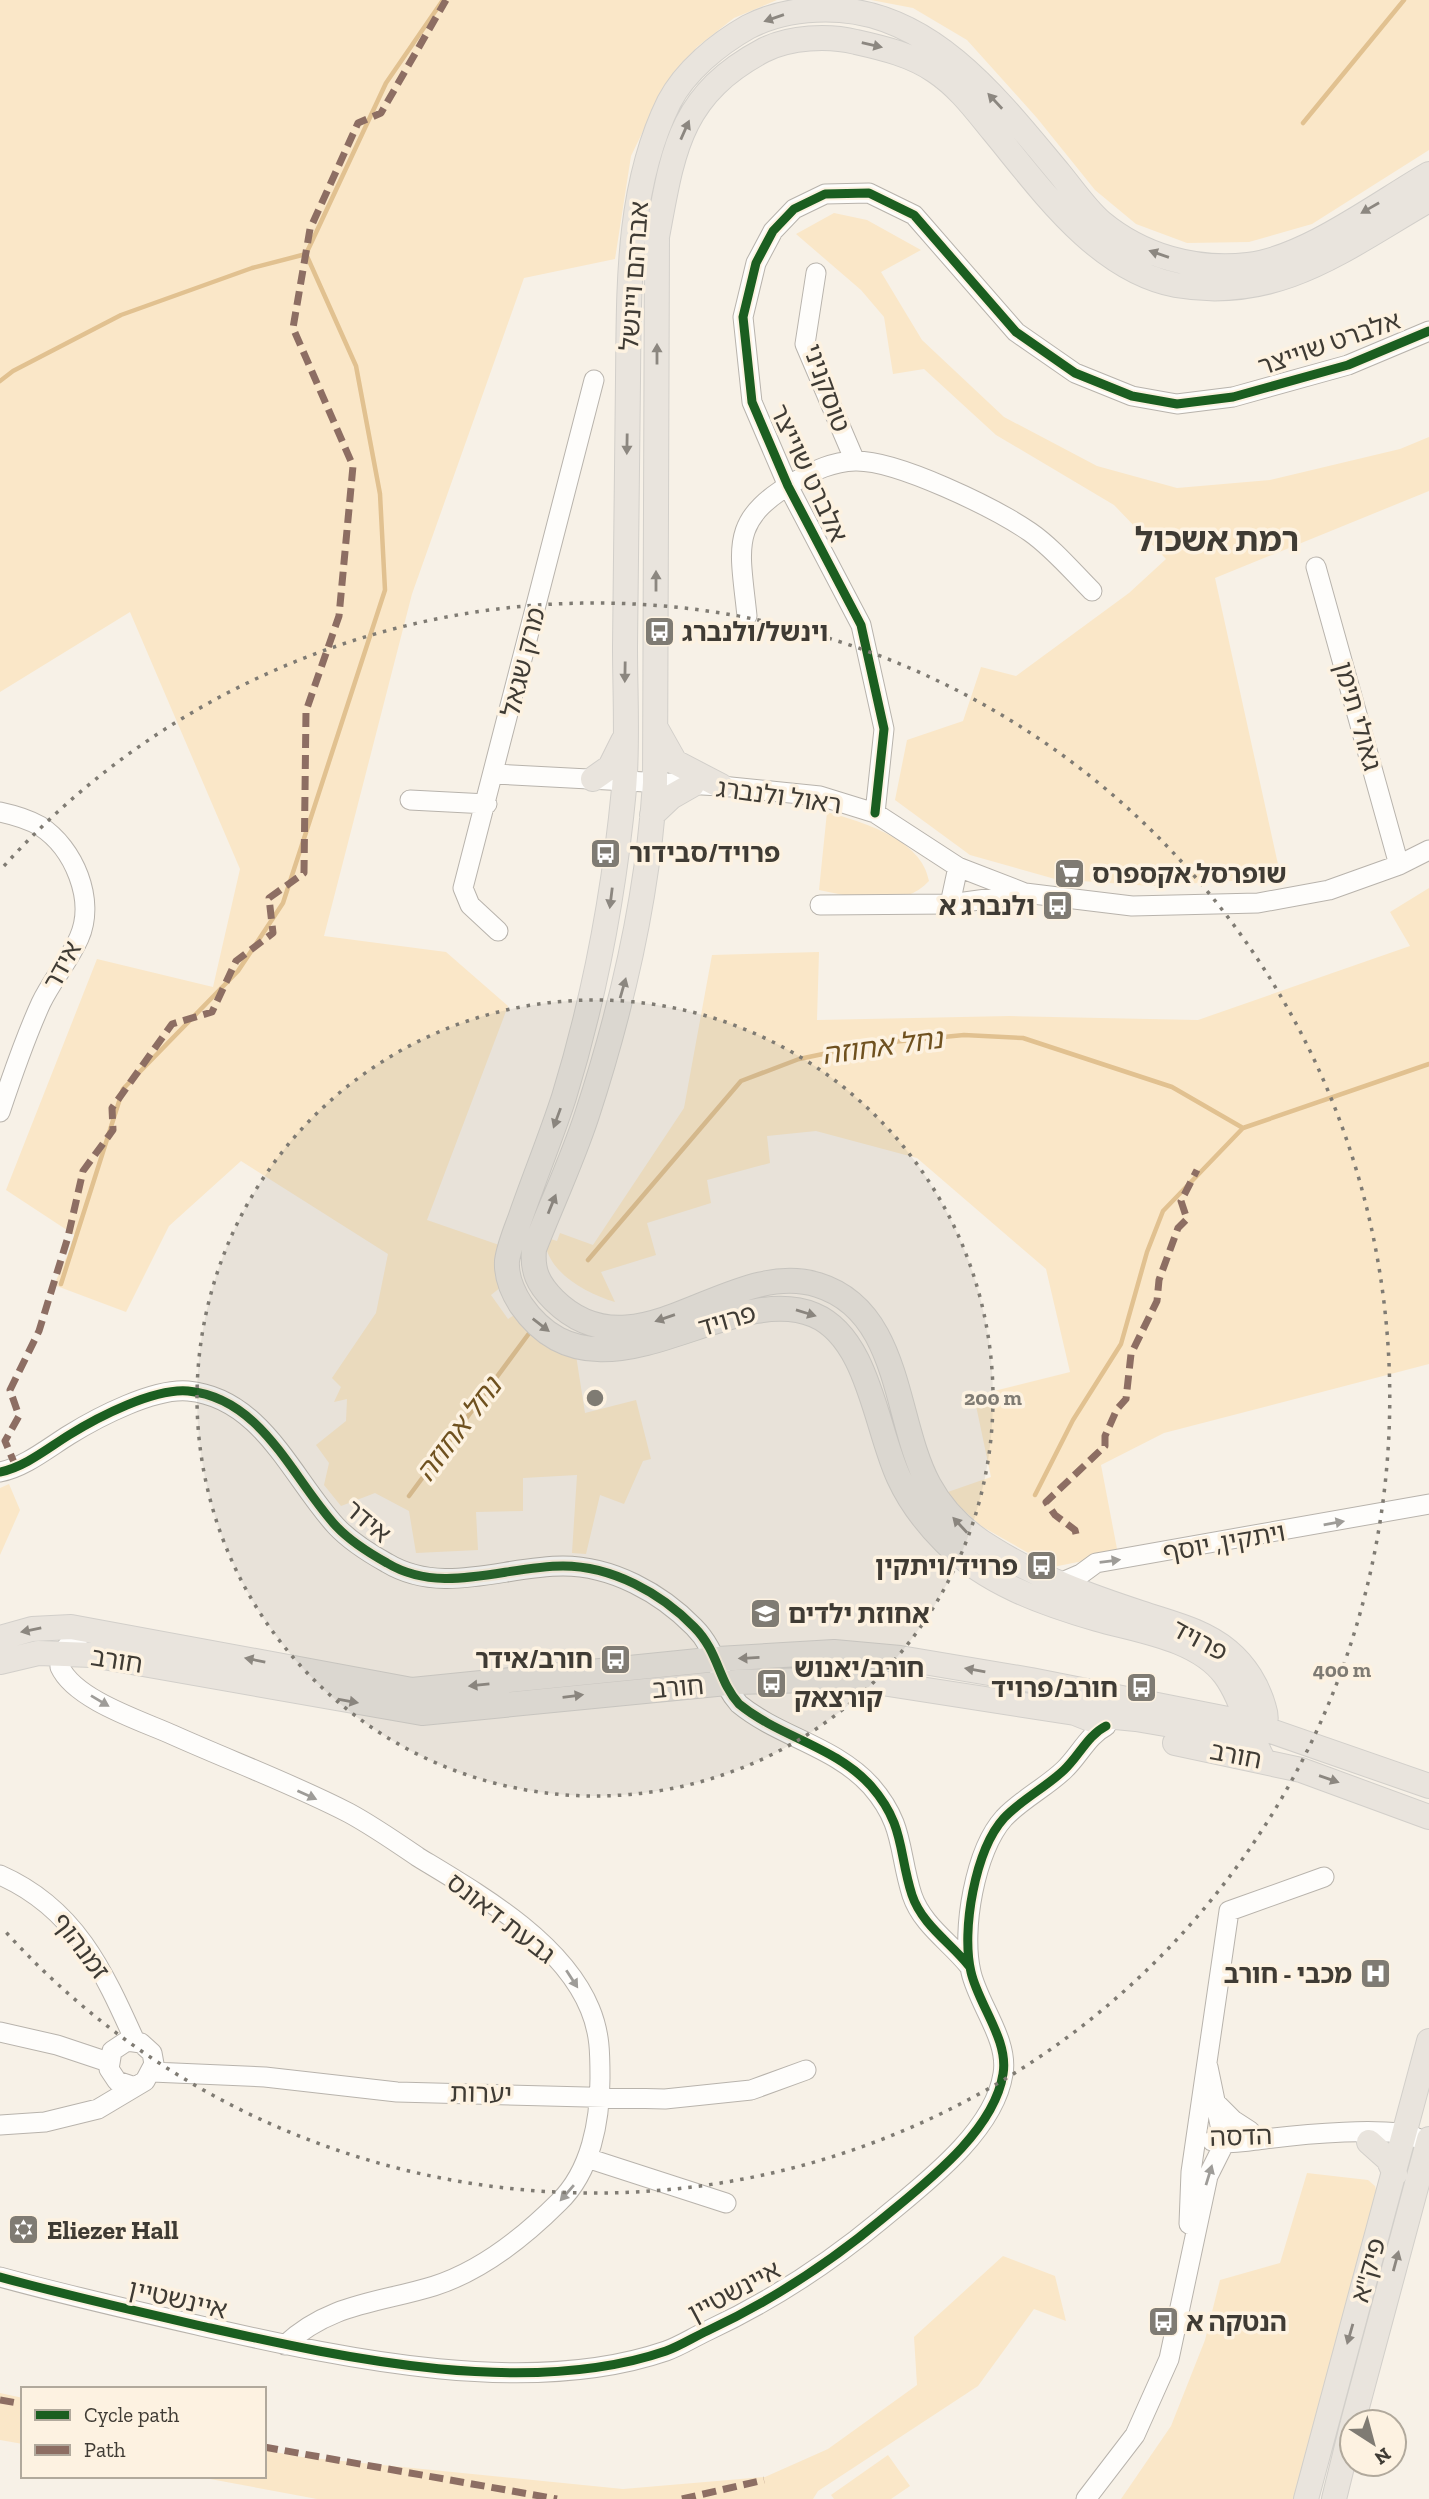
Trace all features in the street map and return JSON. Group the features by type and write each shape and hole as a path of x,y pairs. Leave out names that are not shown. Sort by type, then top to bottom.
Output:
{"main road":[{"name":"אברהם ויינשל","path":"624,781 629,327 636,204 657,130 673,93 703,59 750,26 795,10 862,12 908,28 942,50 981,86 1100,221 1146,250 1196,268 1253,265 1293,253 1429,174"},
{"name":"אברהם ויינשל","path":"655,783 657,237 670,165 684,129 702,96 735,65 776,44 835,37 890,49 933,69 959,90 1044,193 1074,223 1137,272 1173,284 1216,290 1261,284 1310,270 1429,200"},
{"path":"655,723 661,742 675,762 721,786"},
{"path":"593,779 610,767 624,737"},
{"name":"פרויד","path":"624,781 607,935 562,1103 507,1256 510,1284 527,1313 542,1327 586,1346 618,1349 649,1344 764,1308 788,1308 826,1321 839,1333 857,1361 895,1471 923,1518 942,1539 979,1570 1024,1594 1184,1645 1224,1674 1258,1738"},
{"name":"פרויד","path":"655,783 635,943 587,1117 534,1249 532,1266 537,1279 561,1306 594,1325 610,1329 645,1325 757,1286 780,1282 799,1280 820,1285 840,1296 854,1305 867,1320 888,1359 918,1459 939,1501 970,1535 1020,1566 1060,1584 1199,1634 1227,1650 1243,1665 1258,1689 1265,1711 1258,1738"},
{"path":"652,815 671,797 692,785"},
{"name":"חורב","path":"1,1654 47,1627 93,1630 412,1689 721,1671 856,1679 1075,1713 1106,1726 1258,1738 1362,1761 1429,1786"},
{"name":"חורב","path":"1,1654 32,1662 62,1662 92,1655 422,1713 721,1671 834,1652 900,1658 1211,1714 1258,1738 1312,1773 1424,1817"},
{"path":"1211,1714 1225,1700 1228,1689 1224,1674"},
{"path":"1258,1689 1283,1716 1362,1761"},
{"path":"1075,1713 1136,1719 1258,1738"},
{"name":"פיק\"א","path":"1306,2499 1429,2040"},
{"path":"1369,2142 1388,2159 1395,2174"},
{"name":"פיק\"א","path":"1356,2408 1428,2142"},
{"name":"פיק\"א","path":"1334,2499 1339,2478"}],"street":[{"name":"אלברט שוייצר","path":"875,813 884,729 861,625 788,485 752,402 743,317 756,263 773,231 794,209 825,194 869,193 914,215 1016,331 1075,373 1132,397 1177,404 1233,397 1348,365 1429,331"},
{"name":"טוסקניני","path":"816,273 805,344 855,461"},
{"name":"מרק שגאל","path":"498,930 470,905 463,888 495,774 594,380"},
{"path":"747,616 741,553 749,519 764,502 820,467 855,461 931,479 1031,533 1092,591"},
{"name":"גאולי תימן","path":"1317,567 1399,864"},
{"name":"ראול ולנברג","path":"495,774 721,786 820,796 875,813 958,867 1026,893 1132,906 1258,904 1329,890 1429,850"},
{"path":"410,800 486,804"},
{"name":"אידר","path":"0,812 40,826 54,838 72,862 82,883 85,906 80,936 42,1003 0,1112"},
{"path":"950,904 958,867"},
{"name":"ראול ולנברג","path":"820,905 950,904 1026,893"},
{"name":"אידר","path":"0,1472 23,1463 111,1413 145,1400 172,1392 207,1395 234,1406 252,1420 336,1527 390,1566 418,1578 457,1579 562,1566 597,1570 646,1590 694,1627 721,1671 730,1695 748,1711 837,1758 871,1787 896,1824 912,1896 923,1916 969,1966"},
{"name":"ויתקין, יוסף","path":"1024,1594 1060,1584 1096,1563 1429,1504"},
{"path":"62,1662 71,1640 93,1630"},
{"name":"גבעת דאונס","path":"62,1662 73,1684 113,1709 349,1813 484,1898 528,1932 568,1972 589,2007 600,2037 600,2095 587,2158 577,2182 559,2202 482,2264 435,2285 342,2310 305,2326 285,2345"},
{"name":"איינשטיין","path":"0,2277 285,2345 363,2358 475,2371 571,2371 666,2351 766,2303 850,2245 939,2173 995,2101 1004,2071 998,2042 969,1966 972,1896 980,1868 1000,1822 1065,1769 1092,1735 1106,1726"},
{"name":"זמנהוף","path":"0,1875 25,1886 51,1906 97,1959 135,2041"},
{"path":"1188,2256 1190,2186 1229,1911 1324,1877"},
{"path":"0,2032 57,2045 108,2062"},
{"path":"0,2125 45,2122 98,2109 132,2086 145,2081 152,2072 152,2053 146,2046 135,2041 118,2045 108,2062 113,2078 121,2084 132,2086"},
{"path":"1086,2499 1135,2435 1168,2359 1188,2256 1208,2176 1223,2138 1208,2067"},
{"name":"יערות","path":"152,2072 265,2077 397,2092 600,2095 665,2099 751,2090 806,2070"},
{"path":"1217,2104 1233,2120 1250,2130"},
{"name":"הדסה","path":"1223,2138 1250,2130 1293,2136"},
{"name":"הדסה","path":"1344,2135 1369,2142 1403,2140"},
{"name":"הדסה","path":"1197,2137 1344,2135 1428,2142"},
{"path":"587,2158 726,2203"}],"shaded area":[{"path":"0,0 777,0 734,18 697,47 663,90 631,156 615,259 524,278 412,594 324,936 446,952 508,1006 427,1220 502,1246 495,1277 501,1287 491,1295 508,1319 519,1312 575,1349 585,1413 636,1400 651,1459 643,1461 624,1504 600,1495 586,1554 572,1553 577,1475 523,1478 523,1511 476,1512 478,1550 416,1553 409,1511 375,1493 341,1506 324,1485 329,1463 316,1445 346,1421 347,1399 334,1402 341,1387 332,1378 376,1313 388,1254 241,1161 169,1226 126,1312 54,1285 76,1236 6,1190 97,959 213,987 240,869 130,612 0,692"},
{"path":"871,0 1429,0 1429,150 1312,224 1249,242 1187,243 1136,224 1095,190 1037,118 967,40 913,8"},
{"path":"834,213 867,220 921,250 881,272 922,340 1004,417 1097,466 1177,488 1270,480 1400,449 1429,437 1429,491 1215,578 1281,878 1150,886 1055,879 970,855 895,800 907,740 963,721 981,667 1016,676 1129,593 1166,559 1114,505 996,435 924,369 893,374 884,317 861,290 796,234"},
{"path":"827,812 873,827 903,843 924,866 929,881 918,890 892,899 862,898 819,890"},
{"path":"1429,888 1429,1364 1164,1433 1101,1465 1118,1554 1053,1567 981,1526 945,1493 991,1477 974,1396 1070,1372 1046,1269 917,1158 816,1131 767,1136 770,1163 707,1180 711,1203 647,1223 656,1255 601,1272 615,1302 580,1287 569,1279 559,1271 546,1249 544,1237 557,1241 560,1233 593,1245 684,1108 712,955 819,952 817,1020 1010,1016 1198,1020 1410,946 1390,912"},
{"path":"9,1484 20,1510 0,1555 0,1488"},
{"path":"1307,2173 1368,2180 1375,2186 1377,2194 1294,2499 1121,2499 1171,2426 1205,2340 1220,2280 1280,2263"},
{"path":"1003,2256 1055,2276 1066,2321 1034,2309 978,2386 818,2491 813,2499 317,2499 205,2478 266,2478 266,2450 302,2457 623,2489 765,2477 828,2449 917,2385 914,2337"},
{"path":"0,2393 21,2398 21,2444 0,2440"},
{"path":"888,2455 910,2486 891,2499 834,2499 831,2495"}],"waterway":[{"path":"61,1284 123,1089 238,971 283,903 385,590 380,494 356,366 306,254 386,83 443,0"},
{"path":"1303,123 1404,0"},
{"path":"0,381 13,371 121,315 252,268 306,254"},
{"name":"נחל אחוזה","path":"588,1260 741,1081 799,1059 871,1044 964,1035 1023,1038 1172,1087 1243,1128"},
{"name":"נחל אחוזה","path":"1035,1495 1073,1420 1121,1344 1147,1252 1163,1211 1243,1128 1429,1064"},
{"name":"נחל אחוזה","path":"409,1496 533,1328"}],"marked path":[{"path":"16,1467 5,1441 19,1416 10,1390 39,1331 68,1237 83,1171 113,1130 112,1108 172,1024 212,1012 236,961 273,933 269,898 304,873 306,711 339,616 353,466 293,328 310,229 358,123 381,113 446,0"},
{"path":"1076,1534 1075,1530 1055,1515 1046,1502 1105,1446 1105,1436 1117,1409 1126,1399 1131,1354 1157,1301 1159,1280 1178,1228 1187,1219 1181,1201 1197,1170"},
{"path":"0,2400 21,2404"},
{"path":"266,2447 557,2499"},
{"path":"682,2499 764,2480"}],"cycle path":[{"path":"875,813 884,729 861,625 788,486 752,402 743,317 756,263 773,231 794,209 825,194 869,193 914,215 1016,332 1075,373 1132,396 1177,404 1233,397 1348,365 1429,331"},
{"path":"0,1472 27,1462 110,1412 159,1394 188,1391 214,1397 236,1408 256,1424 341,1531 373,1555 408,1573 429,1577 474,1577 563,1566 600,1571 634,1584 666,1603 694,1627 709,1646 727,1686 739,1704 771,1725 841,1761 871,1786 890,1813 895,1826 917,1906 930,1925 969,1966"},
{"path":"0,2277 264,2340 438,2369 498,2373 556,2372 613,2365 682,2344 776,2294 841,2251 936,2173 972,2136 986,2116 997,2095 1004,2061 1002,2048 975,1984 968,1955 969,1914 978,1870 985,1850 1004,1818 1064,1770 1094,1735 1106,1726"}],"place":[{"name":"וינשל/ולנברג","path":"659,632"},
{"name":"פרויד/סבידור","path":"606,853"},
{"name":"שופרסל אקספרס","path":"1069,874"},
{"name":"ולנברג א","path":"1058,906"},
{"name":"פרויד/ויתקין","path":"1041,1566"},
{"name":"אחוזת ילדים","path":"765,1614"},
{"name":"חורב/אידר","path":"616,1659"},
{"name":"חורב/יאנוש קורצאק","path":"771,1683"},
{"name":"חורב/פרויד","path":"1141,1688"},
{"name":"מכבי - חורב","path":"1375,1974"},
{"name":"Eliezer Hall","path":"24,2230"},
{"name":"הנטקה א","path":"1163,2322"}],"district":[{"name":"רמת אשכול","path":"1217,539"}]}
